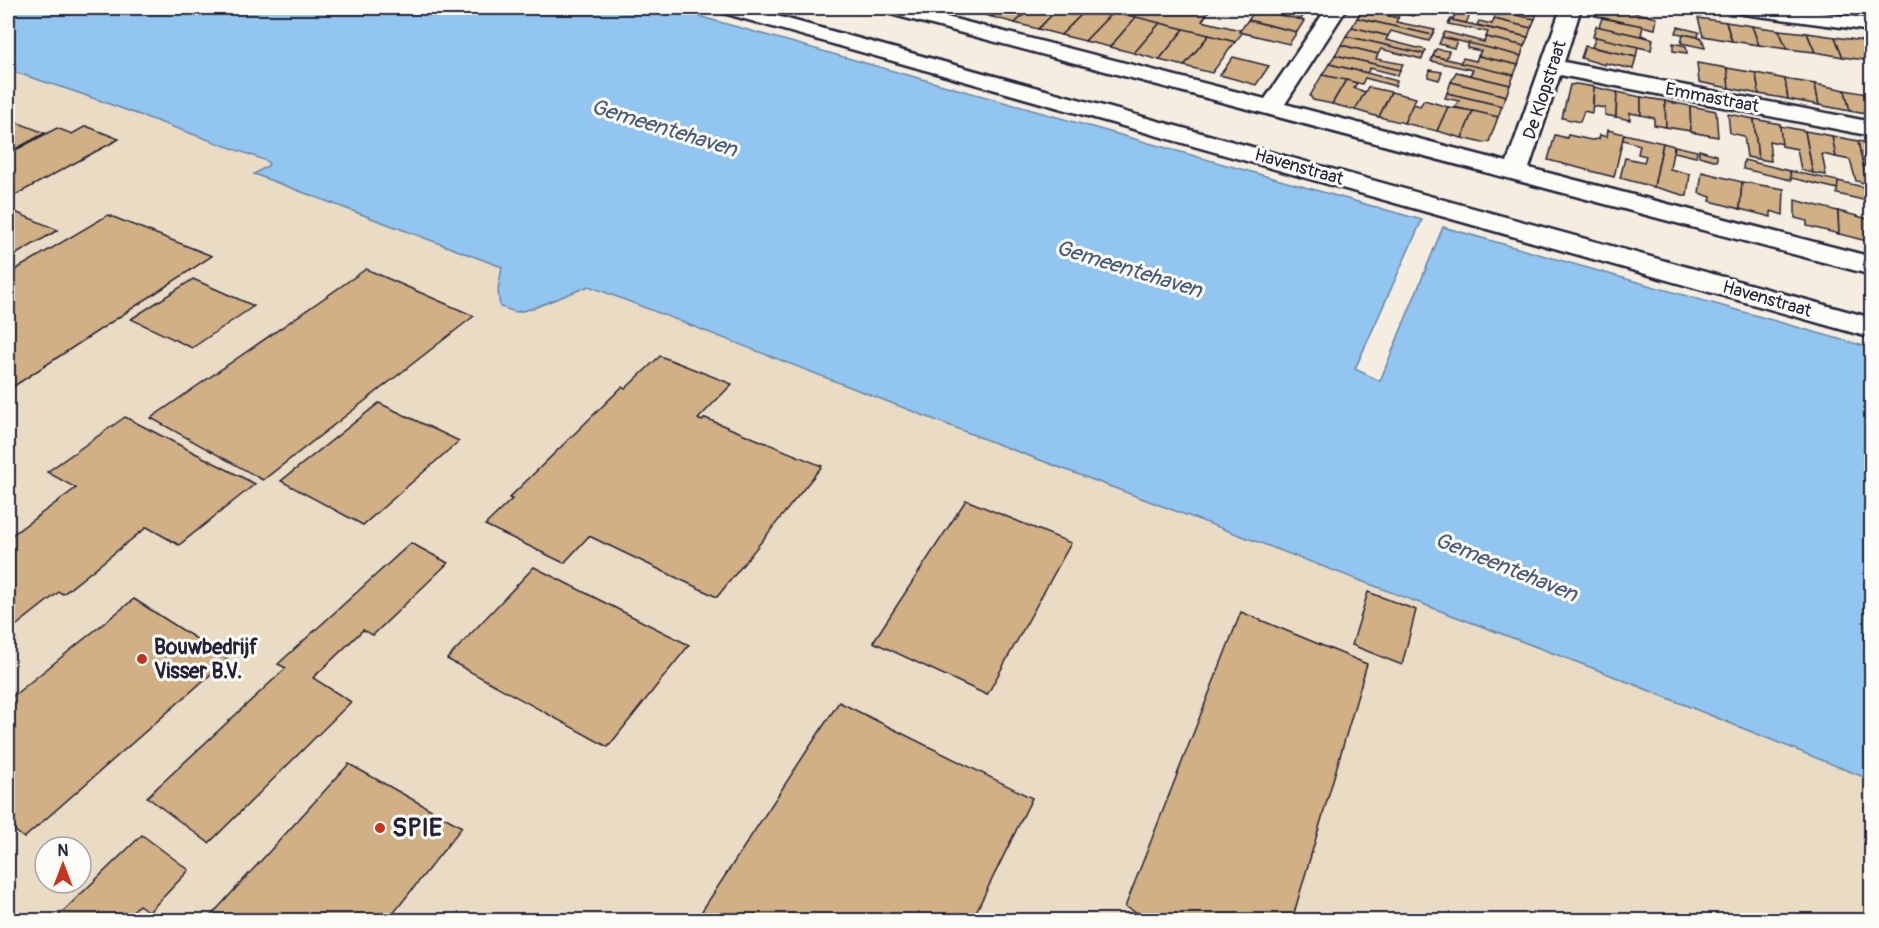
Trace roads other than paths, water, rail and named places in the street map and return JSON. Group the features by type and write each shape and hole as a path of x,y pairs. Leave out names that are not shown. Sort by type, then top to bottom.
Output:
{"street":[{"name":"Havenstraat","path":"727,8 1872,328"},
{"path":"890,8 919,11 1270,109 1516,171 1872,266"},
{"path":"1270,109 1337,8"},
{"name":"De Klopstraat","path":"1516,171 1553,67 1571,8"},
{"path":"1743,8 1872,25"},
{"name":"Emmastraat","path":"1553,67 1872,129"}],"water":[{"name":"Gemeentehaven","path":"8,8 670,8 1422,220 1355,369 1380,381 1443,227 1871,348 1871,780 1603,672 992,442 589,286 531,309 516,312 500,307 498,290 502,267 254,174 269,165 267,161 8,70"}],"place":[{"name":"Bouwbedrijf Visser B.V.","path":"142,659"},
{"name":"SPIE","path":"380,828"}]}
